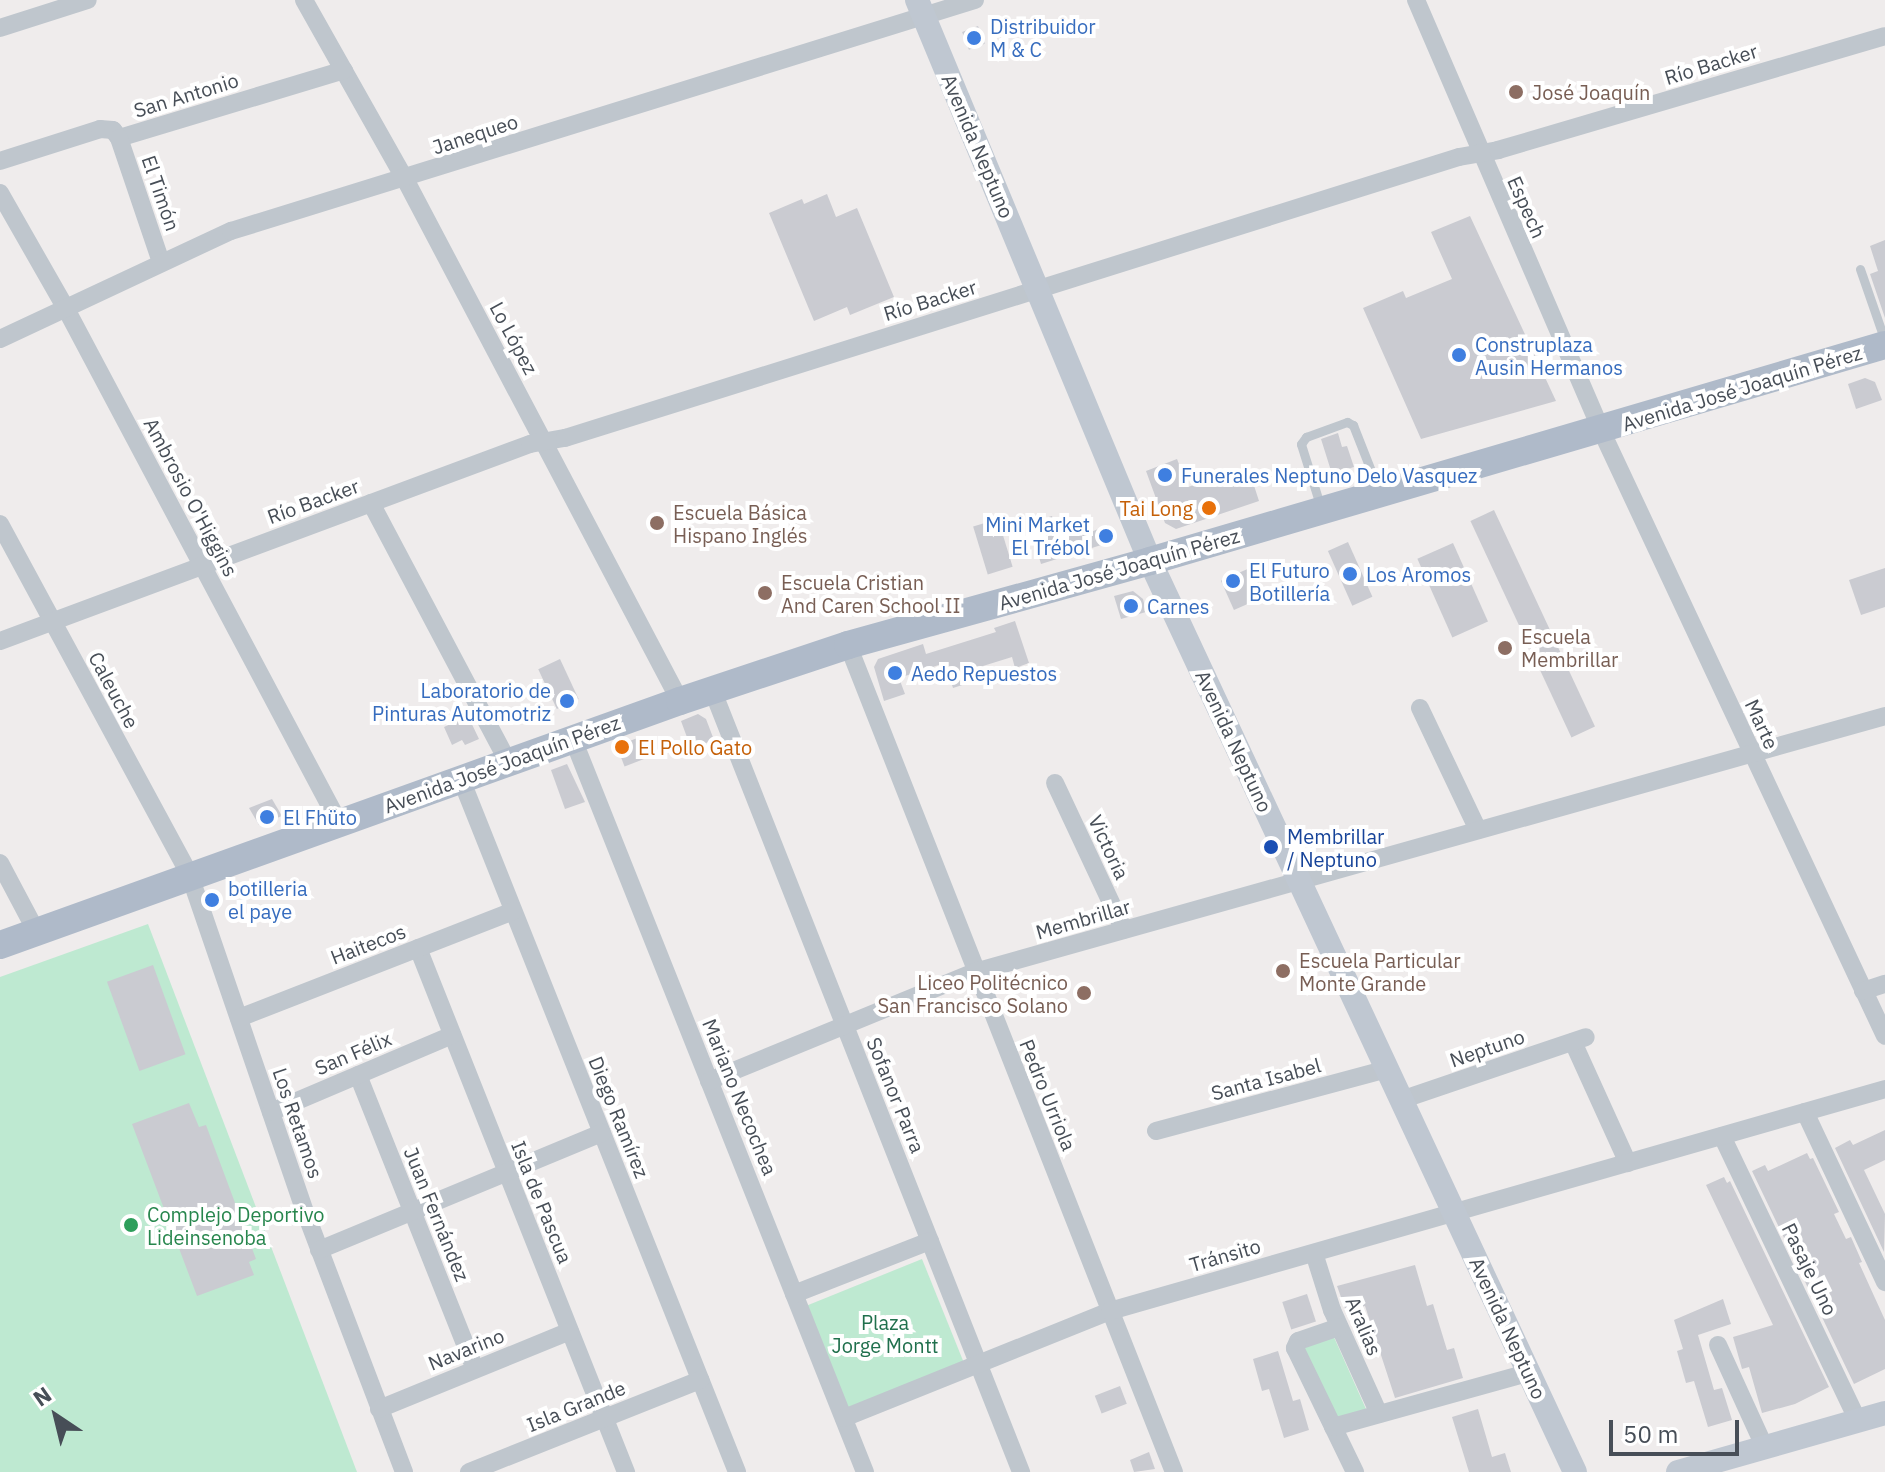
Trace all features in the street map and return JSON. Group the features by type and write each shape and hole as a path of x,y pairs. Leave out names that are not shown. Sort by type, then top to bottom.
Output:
{"main road":[{"name":"Avenida Neptuno","path":"920,8 1150,561 1575,1472"},
{"name":"Avenida José Joaquín Pérez","path":"0,945 712,689 848,645 1322,512 1885,343"},
{"path":"1678,1472 1885,1413"}],"street":[{"path":"0,28 88,0"},
{"name":"Lo López","path":"304,0 405,179 680,701"},
{"name":"Janequeo","path":"0,339 231,231 405,179 920,8 975,0"},
{"name":"Espech","path":"1416,0 1601,430"},
{"name":"Río Backer","path":"0,641 544,441 565,438 1459,157 1480,154 1885,36"},
{"name":"San Antonio","path":"0,161 100,129 113,130 119,138 344,70"},
{"name":"El Timón","path":"119,138 161,262"},
{"name":"Ambrosio O'Higgins","path":"0,193 65,307 339,823"},
{"name":"Marte","path":"1601,430 1885,1036"},
{"path":"371,503 508,762"},
{"name":"Caleuche","path":"0,524 190,876"},
{"name":"Pedro Urriola","path":"848,645 1174,1472"},
{"name":"Sofanor Parra","path":"712,689 1021,1472"},
{"path":"1420,708 1478,830"},
{"name":"Membrillar","path":"709,1081 975,972 1885,716"},
{"name":"Mariano Necochea","path":"573,739 865,1472"},
{"name":"Diego Ramírez","path":"461,779 737,1472"},
{"name":"Victoria","path":"1055,783 1124,930"},
{"path":"0,863 36,931"},
{"name":"Los Retamos","path":"190,876 319,1250 404,1472"},
{"name":"Haitecos","path":"239,1018 513,911"},
{"name":"Isla de Pascua","path":"418,948 626,1472"},
{"path":"1863,991 1885,984"},
{"name":"San Félix","path":"271,1112 452,1035"},
{"name":"Neptuno","path":"1401,1100 1580,1039 1628,1163"},
{"name":"Santa Isabel","path":"1156,1131 1387,1069"},
{"name":"Juan Fernández","path":"358,1075 475,1369"},
{"name":"Tránsito","path":"844,1418 1110,1311 1885,1089"},
{"path":"1805,1112 1885,1282"},
{"path":"319,1250 602,1133"},
{"name":"Pasaje Uno","path":"1722,1136 1858,1421"},
{"path":"794,1294 930,1241"},
{"name":"Aralias","path":"1314,1253 1339,1327 1379,1414"},
{"path":"1339,1327 1298,1341 1295,1348 1355,1472"},
{"name":"Navarino","path":"379,1409 570,1331"},
{"path":"1718,1345 1765,1448"},
{"path":"1333,1427 1528,1373"},
{"name":"Isla Grande","path":"469,1472 514,1464 605,1418 700,1380"}],"lane":[{"path":"1860,269 1885,343"},
{"path":"1322,512 1301,444 1306,437 1347,422 1353,425 1380,494"}],"green space":[{"name":"Complejo Deportivo Lideinsenoba","path":"148,924 357,1472 0,1472 0,977"},
{"name":"Plaza Jorge Montt","path":"922,1259 964,1362 849,1408 807,1305"},
{"path":"1333,1335 1367,1411 1335,1425 1301,1349"}],"building":[{"name":"Distribuidor M & C","path":"978,26 985,44 969,50 962,32"},
{"path":"827,194 836,217 857,208 894,297 850,315 847,307 814,321 769,213 802,199 804,204"},
{"name":"Construplaza Ausin Hermanos","path":"1470,216 1556,401 1421,439 1363,308 1403,291 1406,298 1452,279 1431,232"},
{"path":"1885,240 1885,318 1870,274 1878,271 1870,246"},
{"path":"1865,378 1875,382 1882,400 1856,409 1848,384"},
{"path":"1338,433 1342,447 1347,446 1354,467 1332,474 1321,439"},
{"path":"1177,459 1188,487 1248,467 1259,501 1176,529 1165,523 1146,471"},
{"path":"1494,510 1595,727 1571,738 1470,521"},
{"path":"1052,516 1055,526 1076,520 1081,536 1108,525 1114,541 1041,564 1029,523"},
{"path":"998,519 1013,567 988,574 973,527"},
{"name":"Los Aromos","path":"1348,542 1372,597 1352,606 1328,551"},
{"path":"1453,543 1488,622 1452,637 1417,559"},
{"path":"1252,567 1265,596 1234,610 1221,581"},
{"path":"1885,568 1885,607 1861,615 1849,580"},
{"name":"Carnes","path":"1133,591 1143,599 1146,612 1121,619 1114,596"},
{"path":"1015,621 1029,663 1015,668 1012,657 983,666 987,677 953,688 945,663 899,678 905,694 884,701 874,667 878,659 923,644 926,654 996,632 994,628"},
{"path":"560,659 579,699 557,709 538,669"},
{"path":"698,714 706,719 714,740 698,746 695,737 688,740 681,721"},
{"path":"468,716 479,739 465,745 462,740 452,745 444,727"},
{"path":"640,737 648,758 625,766 617,746"},
{"path":"567,764 585,802 565,809 551,770"},
{"path":"272,799 282,816 259,825 249,808"},
{"path":"153,965 185,1054 139,1071 107,982"},
{"path":"189,1103 199,1127 206,1125 256,1259 249,1262 254,1275 197,1296 132,1124"},
{"path":"1885,1130 1885,1160 1864,1170 1885,1214 1884,1252 1835,1148 1850,1140 1853,1145"},
{"path":"1807,1153 1810,1159 1813,1158 1839,1212 1834,1214 1846,1239 1851,1237 1862,1262 1859,1263 1885,1320 1885,1369 1854,1384 1752,1171 1765,1165 1768,1171"},
{"path":"1724,1177 1727,1183 1730,1181 1829,1387 1795,1404 1762,1413 1749,1367 1742,1369 1733,1337 1773,1325 1706,1185"},
{"path":"1415,1265 1427,1306 1433,1304 1447,1350 1454,1348 1463,1378 1395,1398 1365,1306 1346,1311 1337,1286"},
{"path":"1307,1294 1316,1322 1291,1330 1282,1302"},
{"path":"1723,1299 1731,1324 1698,1335 1714,1390 1722,1388 1732,1420 1708,1427 1694,1381 1686,1383 1677,1351 1683,1349 1674,1320"},
{"path":"1278,1351 1293,1401 1300,1399 1309,1430 1284,1438 1269,1389 1262,1391 1253,1359"},
{"path":"1120,1386 1127,1404 1102,1413 1095,1396"},
{"path":"1478,1409 1492,1457 1505,1453 1511,1472 1469,1472 1452,1417"},
{"path":"1149,1452 1155,1469 1134,1472 1130,1460"}],"place":[{"name":"Distribuidor M & C","path":"974,38"},
{"name":"José Joaquín","path":"1516,92"},
{"name":"Construplaza Ausin Hermanos","path":"1459,355"},
{"name":"Funerales Neptuno Delo Vasquez","path":"1165,475"},
{"name":"Tai Long","path":"1209,508"},
{"name":"Escuela Básica Hispano Inglés","path":"657,523"},
{"name":"Mini Market El Trébol","path":"1106,536"},
{"name":"Los Aromos","path":"1350,574"},
{"name":"El Futuro Botillería","path":"1233,581"},
{"name":"Escuela Cristian And Caren School II","path":"765,593"},
{"name":"Carnes","path":"1131,606"},
{"name":"Escuela Membrillar","path":"1505,648"},
{"name":"Aedo Repuestos","path":"895,673"},
{"name":"Laboratorio de Pinturas Automotriz","path":"567,701"},
{"name":"El Pollo Gato","path":"622,747"},
{"name":"El Fhüto","path":"267,817"},
{"name":"Membrillar / Neptuno","path":"1271,847"},
{"name":"botilleria el paye","path":"212,900"},
{"name":"Escuela Particular Monte Grande","path":"1283,971"},
{"name":"Liceo Politécnico San Francisco Solano","path":"1084,993"},
{"name":"Complejo Deportivo Lideinsenoba","path":"131,1225"}]}
